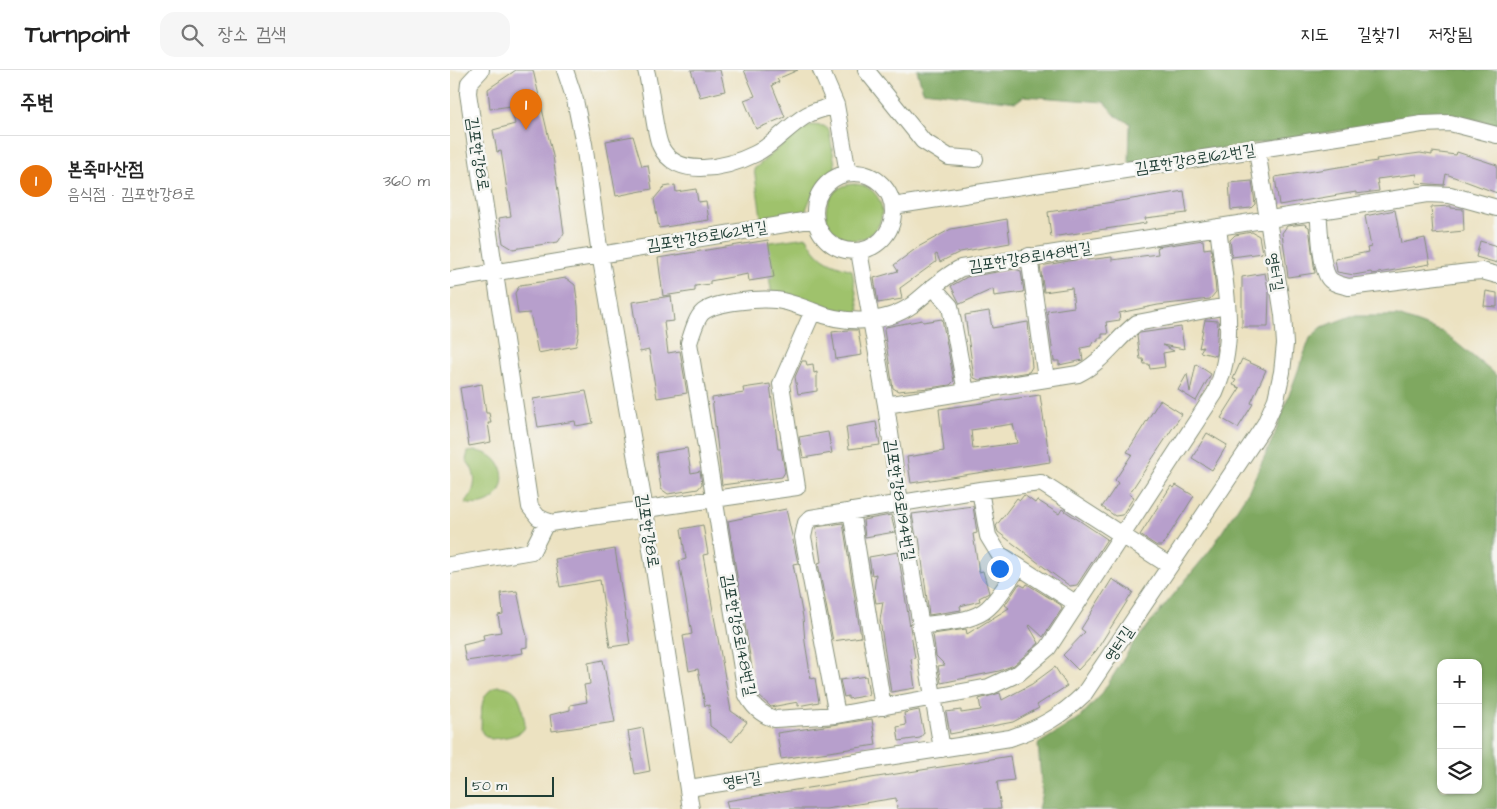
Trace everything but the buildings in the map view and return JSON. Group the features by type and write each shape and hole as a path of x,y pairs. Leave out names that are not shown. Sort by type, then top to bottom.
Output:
{"street":[{"name":"김포한강8로","path":"481,70 470,83 468,93 530,507 538,517 547,521"},
{"name":"김포한강8로","path":"565,70 575,100 584,144 600,254 645,510 691,809"},
{"path":"646,70 652,90 660,144 667,156 681,165 692,169 738,160 756,154 808,114 836,105"},
{"path":"821,70 836,105 848,173"},
{"path":"866,70 923,141 948,157 975,159"},
{"name":"김포한강8로162번길","path":"893,206 1422,124 1450,123 1497,135"},
{"name":"영터길","path":"688,788 1010,738 1047,724 1065,712 1084,694 1106,664 1265,424 1276,399 1282,372 1285,344 1283,315 1266,219 1257,150"},
{"path":"848,173 860,173 872,177 882,184 889,194 893,206 893,220 888,232 879,243 867,250 840,249 828,242 819,231 815,219 815,206 819,194 826,184 836,177 848,173"},
{"name":"김포한강8로148번길","path":"1218,227 1227,306 1229,346 1215,393 1048,648 1019,673 989,687 934,698 837,715 775,719 766,716 750,702 746,693 716,499 689,343 702,312 712,307 752,300 777,300 829,318 846,321 872,319 892,315 910,306 949,274 961,268 1028,256 1318,211 1439,194 1497,208"},
{"path":"1318,211 1325,267 1329,278 1338,284 1349,287 1482,271 1497,275"},
{"name":"김포한강8로162번길","path":"600,254 815,219"},
{"name":"김포한강8로194번길","path":"859,251 872,319 920,626 942,749"},
{"path":"450,280 600,254"},
{"path":"1028,256 1046,379"},
{"path":"933,287 950,306 966,392"},
{"path":"886,405 1078,374 1090,368 1125,332 1137,323 1227,306"},
{"path":"450,565 532,551 547,521 550,523 797,487 781,384 813,311"},
{"path":"837,715 803,530 811,518 980,490 1041,483 1170,566"},
{"path":"980,490 988,536 998,554 1077,604"},
{"path":"851,511 884,707"},
{"path":"920,626 980,614 995,601 1019,567"}],"green space":[{"path":"917,70 1497,70 1497,125 1465,117 1434,116 1129,163 1130,123 1116,116 1104,102 1024,96 1016,102 923,91"},
{"path":"811,125 824,126 829,130 837,176 824,182 819,187 808,203 804,217 762,223 754,169 796,133"},
{"path":"848,184 860,184 870,188 878,196 882,212 878,228 870,236 860,240 848,240 838,236 830,228 826,218 826,206 830,196 838,188"},
{"path":"807,237 815,251 825,260 852,270 859,310 857,316 772,296 764,243"},
{"path":"1351,316 1398,316 1443,332 1497,376 1497,809 1038,809 1042,792 1038,744 1078,719 1101,695 1133,644 1211,549 1249,490 1274,436 1310,338 1322,327"},
{"path":"475,451 489,455 498,462 502,472 502,483 498,493 490,500 479,504 465,503 474,487 473,471 466,460 468,452"},
{"path":"498,686 509,688 519,698 525,726 518,734 491,739 483,734 481,729 482,704 487,693"}],"place":[{"name":"본죽마산점","path":"526,130"}]}
